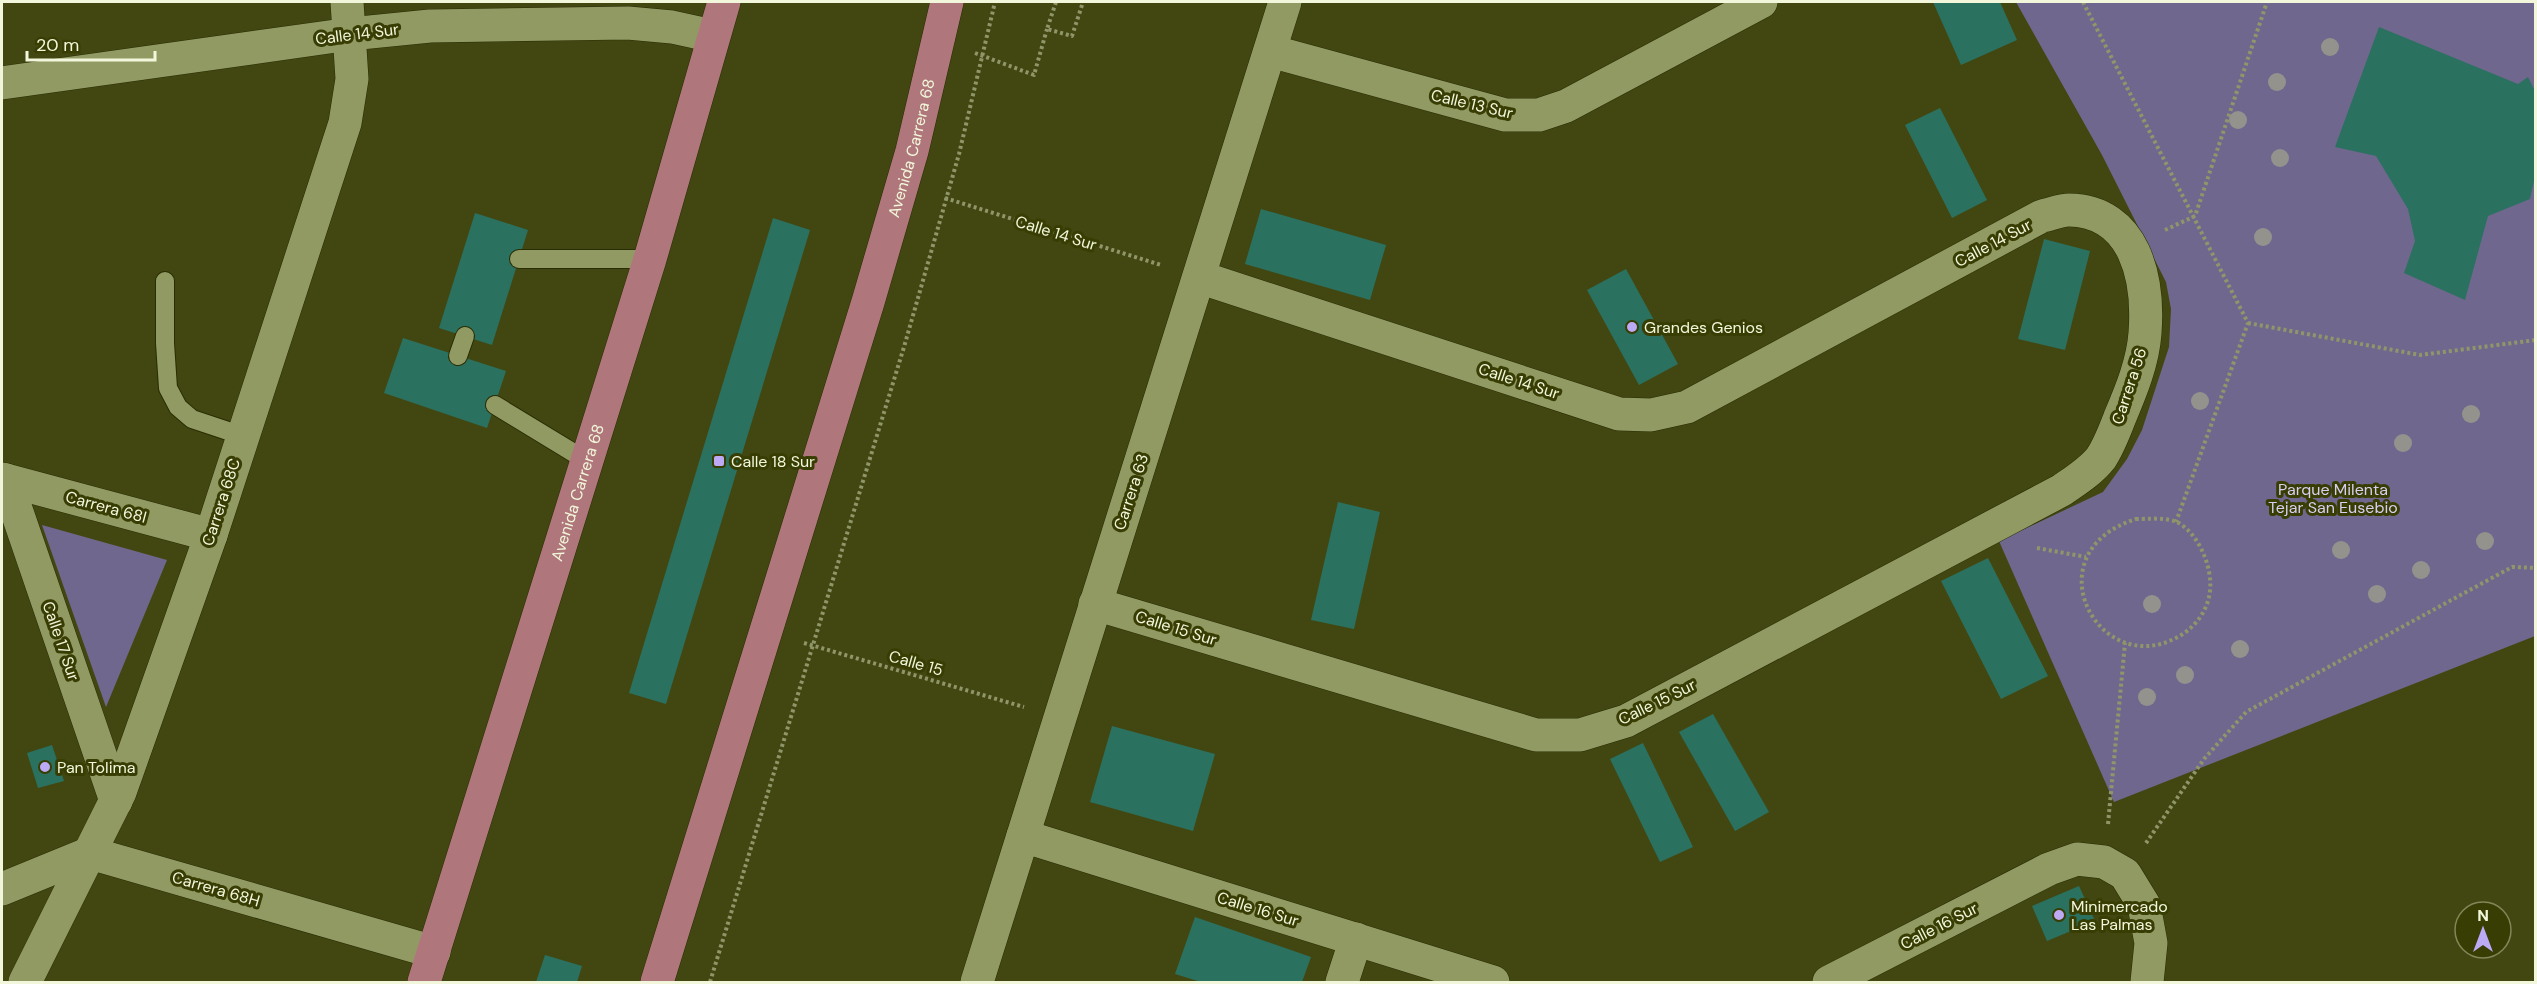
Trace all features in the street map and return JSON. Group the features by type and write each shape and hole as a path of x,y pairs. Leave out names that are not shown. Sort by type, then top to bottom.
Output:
{"main road":[{"name":"Avenida Carrera 68","path":"424,982 650,259 724,2"},
{"name":"Avenida Carrera 68","path":"657,982 868,302 912,151 947,2"}],"street":[{"name":"Carrera 68C","path":"25,982 116,801 211,535 345,123 352,79 347,2"},
{"name":"Carrera 63","path":"977,982 1285,2"},
{"name":"Calle 13 Sur","path":"1270,51 1505,115 1539,115 1566,106 1761,2"},
{"name":"Calle 14 Sur","path":"2,83 350,34 430,26 628,23 672,27 713,36"},
{"name":"Calle 14 Sur","path":"1199,277 1619,414 1651,415 1687,407 2042,216 2067,210 2090,213 2110,221"},
{"name":"Carrera 56","path":"2081,477 2100,458 2115,431 2133,385 2145,336 2146,290 2132,244 2110,221"},
{"name":"Calle 15 Sur","path":"1095,604 1536,735 1580,735 1626,721 2052,495 2081,477"},
{"name":"Carrera 68I","path":"4,480 211,535"},
{"name":"Calle 17 Sur","path":"4,480 116,801"},
{"name":"Calle 16 Sur","path":"1023,836 1494,982"},
{"name":"Carrera 68H","path":"90,853 434,952"},
{"path":"2,889 90,853"},
{"name":"Calle 16 Sur","path":"1829,982 2049,869 2077,859 2114,868"},
{"path":"2114,868 2144,905 2151,943 2147,982"},
{"path":"1342,982 1356,939"}],"lane":[{"path":"519,259 650,259"},
{"path":"165,281 168,388 178,407 192,419 243,436"},
{"path":"458,356 465,336"},
{"path":"495,405 587,461"}],"path":[{"path":"710,982 904,347 946,199 995,2"},
{"path":"938,40 1034,75 1056,2"},
{"path":"1047,29 1072,36 1083,2"},
{"path":"2084,2 2248,323 2176,522"},
{"path":"2195,216 2267,2"},
{"name":"Calle 14 Sur","path":"902,184 1199,277"},
{"path":"2248,323 2420,355 2535,340"},
{"path":"2136,519 2176,522 2193,537 2205,555 2211,576 2210,597 2201,617 2186,633 2167,643 2146,646 2125,643 2105,632 2091,616 2083,596 2082,575 2086,557 2100,537 2116,525 2136,519"},
{"path":"2114,868 2246,712 2512,567 2535,568"},
{"name":"Calle 15","path":"766,632 1060,718"},
{"path":"2114,868 2125,643"}],"green space":[{"name":"Parque Milenta Tejar San Eusebio","path":"2016,2 2535,2 2535,636 2114,802 1999,541 2103,492 2127,459 2142,430 2169,347 2171,309 2166,282 2102,155"},
{"path":"42,525 167,560 106,707"}],"building":[{"path":"1933,2 2000,2 2017,40 1961,65"},
{"path":"2379,27 2518,84 2528,77 2536,93 2536,172 2530,199 2488,216 2465,300 2404,273 2415,241 2408,209 2376,156 2335,147"},
{"path":"1940,108 1987,200 1952,218 1905,125"},
{"path":"1261,209 1386,245 1370,300 1245,264"},
{"path":"475,213 528,230 492,345 439,328"},
{"name":"Calle 18 Sur","path":"773,218 810,230 666,704 629,693"},
{"path":"2044,239 2090,251 2065,350 2018,339"},
{"name":"Grandes Genios","path":"1626,269 1678,364 1639,385 1587,290"},
{"path":"403,338 506,371 487,428 384,393"},
{"path":"1338,502 1380,512 1354,629 1311,620"},
{"path":"1988,558 2048,676 2001,699 1941,581"},
{"path":"1713,714 1769,812 1735,831 1679,732"},
{"path":"1112,726 1215,754 1193,831 1090,802"},
{"path":"1643,743 1693,847 1660,862 1610,759"},
{"name":"Pan Tolima","path":"52,745 64,781 38,788 27,753"},
{"path":"2079,886 2095,921 2047,941 2032,906"},
{"path":"1195,917 1311,957 1302,982 1201,982 1175,974"},
{"path":"545,955 582,966 577,982 536,982"}],"place":[{"name":"Grandes Genios","path":"1632,327"},
{"name":"Calle 18 Sur","path":"719,461"},
{"name":"Pan Tolima","path":"45,767"},
{"name":"Minimercado Las Palmas","path":"2059,915"}]}
